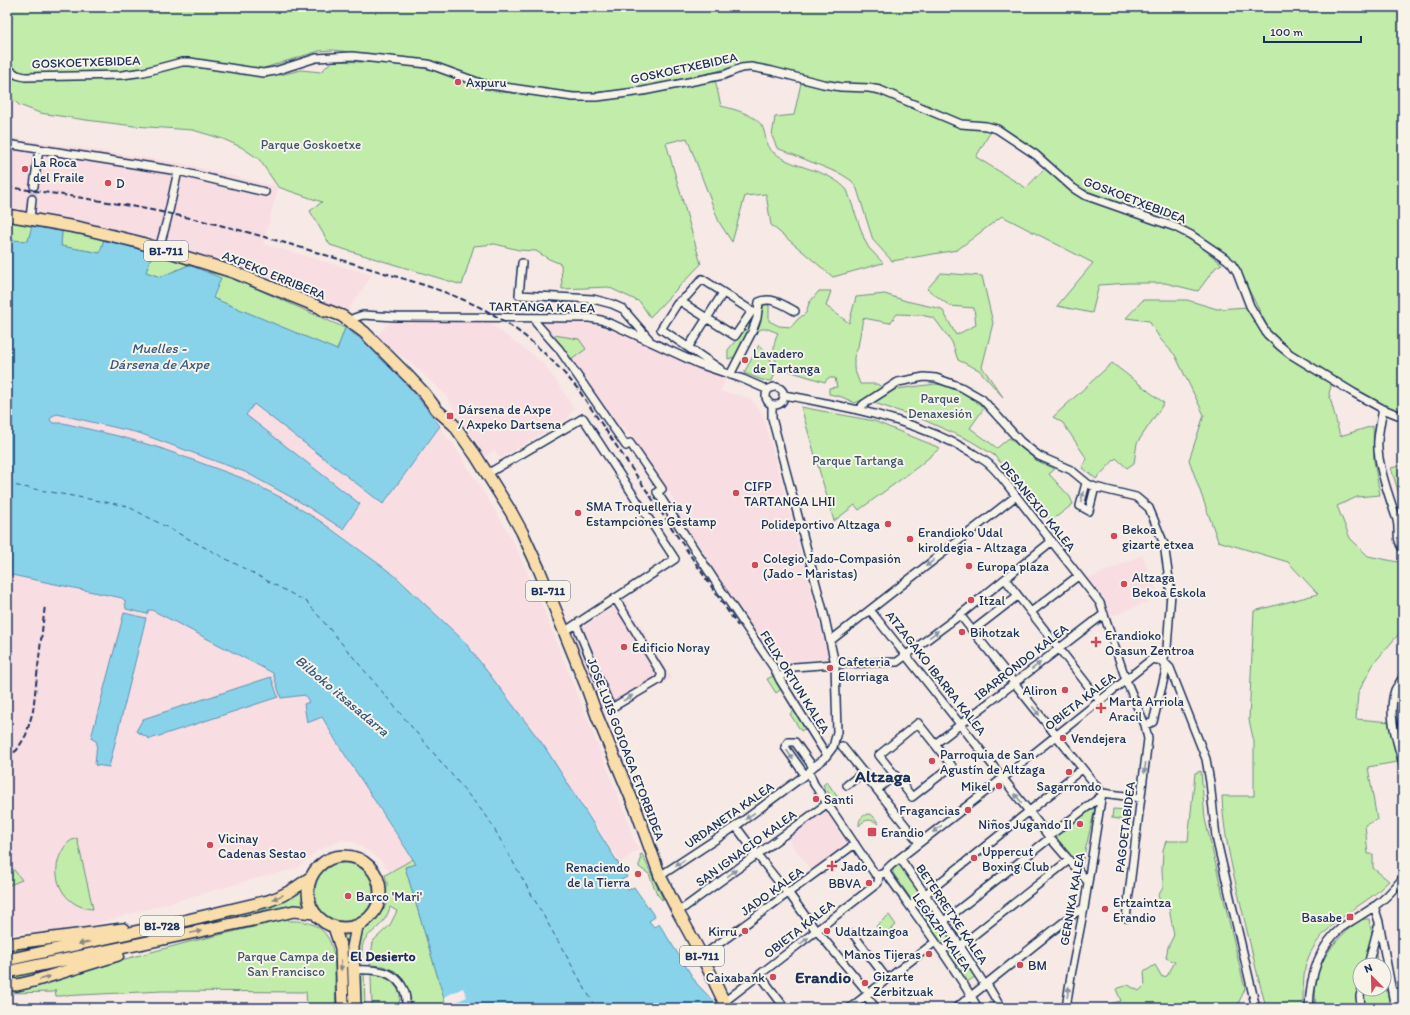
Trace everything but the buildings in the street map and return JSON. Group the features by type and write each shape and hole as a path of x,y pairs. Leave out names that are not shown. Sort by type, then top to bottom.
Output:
{"main road":[{"name":"AXPEKO ERRIBERA","path":"7,215 110,235 233,272 319,307 373,342"},
{"name":"JOSE LUIS GOIOAGA ETORBIDEA","path":"319,307 342,316 368,336 409,377 437,410 454,425 466,440 522,532 539,569 585,681 597,716 637,812 660,876"},
{"name":"BI-728","path":"7,960 175,923 280,897 312,877 318,867 328,860 339,856 362,860 372,868 378,878 381,889 380,901 375,912 367,921 357,927"},
{"name":"BI-711","path":"660,876 726,1003"},
{"path":"312,877 308,889 309,902 314,913 323,922 334,927 345,929 357,927 353,947 355,1008"},
{"name":"BI-728","path":"7,972 281,914 294,912 314,913"},
{"path":"7,944 96,931 175,923"},
{"path":"334,927 341,948 341,1006"},
{"path":"7,984 17,985 34,982 176,936"}],"street":[{"name":"GOSKOETXEBIDEA","path":"7,68 17,75 25,76 122,75 144,72 171,64 186,62 263,73 275,71 316,58 352,56 428,64 483,84 573,97 597,97 643,90 724,75 741,68 751,67 822,84 880,90 961,124 986,126 997,129 1036,155 1072,188 1084,195 1176,227 1191,235 1231,263 1237,272 1250,306 1267,334 1280,346 1290,354 1348,390 1383,409 1403,416"},
{"path":"7,144 178,171 265,192"},
{"path":"34,186 39,148"},
{"path":"159,249 178,171"},
{"path":"30,219 32,199"},
{"path":"522,263 520,295 593,299 612,304 623,309 649,339 649,341"},
{"path":"680,301 735,336 752,311 702,279 687,296 680,301 677,304 661,329 723,372"},
{"path":"691,343 723,292"},
{"path":"730,375 752,332 757,318 759,302 764,299 770,299 795,311"},
{"name":"TARTANGA KALEA","path":"350,322 354,318 363,315 396,317 589,318 601,320 614,325 698,364 723,372 768,390"},
{"name":"FELIX ORTUN KALEA","path":"536,323 563,355 626,446 630,443 662,489 657,492 780,677 780,680 824,751"},
{"path":"858,410 864,404 898,382 924,377 936,378 961,387 982,399 1021,442 1039,456 1071,470 1086,483 1095,488 1136,497 1149,508 1164,544 1171,593 1167,648 1163,661 1166,670 1153,722 1145,725"},
{"path":"772,404 780,403 783,395 781,390 776,388 768,390 766,398 772,404 772,418 791,487 835,664 837,732 832,747 824,759 809,772"},
{"name":"DESANEXIO KALEA","path":"783,395 858,410 898,421 935,434 986,462 1002,478 1100,604 1126,680 1145,725 1148,739"},
{"path":"1383,409 1378,441 1379,454 1392,508 1398,522 1398,543 1403,549"},
{"path":"487,474 583,418 675,559 564,632"},
{"path":"1086,483 1080,506 1089,511 1095,488"},
{"path":"830,641 1016,496"},
{"path":"780,677 794,667 897,662 960,615 1052,541"},
{"path":"1031,612 1078,576"},
{"path":"1005,579 1100,701"},
{"path":"976,628 1016,597"},
{"name":"JOSE LUIS GOIOAGA ETORBIDEA","path":"576,624 610,706 613,707 660,679 661,673 616,598"},
{"name":"ATZAGAKO IBARRA KALEA","path":"870,610 1029,811 1088,882"},
{"name":"IBARRONDO KALEA","path":"935,744 1104,614"},
{"path":"960,615 1082,769 1100,795"},
{"name":"OBIETA KALEA","path":"726,1003 878,883 890,865 1003,778 1152,659 1163,661"},
{"path":"1163,661 1170,668 1206,759 1216,837 1256,1008"},
{"path":"1403,677 1395,690 1392,707 1392,721 1403,764"},
{"path":"918,723 952,766 912,797 895,775 879,755 918,723"},
{"name":"PAGOETABIDEA","path":"1126,918 1148,739"},
{"path":"842,746 878,789 917,840"},
{"path":"912,904 1082,769"},
{"name":"URDANETA KALEA","path":"660,876 736,826 809,772"},
{"name":"LEGAZPI KALEA","path":"809,772 814,784 875,874 883,874 935,942 978,1008"},
{"path":"847,785 864,772"},
{"path":"878,789 895,775"},
{"path":"944,922 1100,795 1141,798"},
{"name":"GERNIKA KALEA","path":"1066,1008 1084,908 1100,795"},
{"name":"SAN IGNACIO KALEA","path":"678,912 828,803"},
{"path":"737,828 876,1008"},
{"name":"JADO KALEA","path":"702,956 855,844"},
{"path":"943,950 958,943 1069,860"},
{"name":"BETERRETXE KALEA","path":"902,861 1001,1008"},
{"path":"1309,1008 1313,973 1318,959 1329,941 1340,929 1374,906 1394,889 1403,878"},
{"path":"1374,906 1379,922 1386,957"},
{"path":"956,1008 985,983 1075,913 1084,908"},
{"path":"1371,957 1377,937 1379,922"},
{"path":"853,934 887,979"},
{"path":"850,1008 865,992 887,979 935,942"},
{"path":"354,970 383,971 393,976 400,983 403,989 407,1002 405,1008"},
{"path":"760,975 785,1008"},
{"path":"1392,984 1402,1008"},
{"path":"1392,991 1395,1008"},
{"path":"1360,997 1361,1008"}],"shaded area":[{"path":"7,137 180,163 278,187 263,244 372,275 346,313 252,274 7,211"},
{"path":"391,321 489,323 541,361 557,382 574,409 567,419 500,458 494,450 485,457 444,393 410,362 376,338"},
{"path":"541,321 594,324 643,343 673,358 717,373 726,379 720,391 739,395 752,400 763,415 829,658 794,661 780,671 668,505 675,501 631,435 623,426 618,429 571,360 543,327"},
{"path":"254,403 383,504 440,426 504,525 517,550 541,604 627,819 633,839 639,849 620,862 544,746 464,641 394,575 339,534 284,499 242,478 160,448 63,423 52,423 50,419 52,416 57,414 139,433 245,472 300,502 343,529 360,504 246,416"},
{"name":"Altzaga Bekoa Eskola","path":"1142,555 1157,591 1147,595 1149,601 1117,614 1110,615 1104,599 1088,578"},
{"path":"7,573 122,598 125,601 126,609 152,610 273,673 305,695 309,703 307,722 320,718 412,859 390,872 381,860 369,851 354,842 342,840 318,850 297,868 91,925 47,933 22,932 7,935"},
{"path":"626,602 672,678 603,718 569,636 621,603"},
{"path":"825,810 847,843 811,870 787,838"}],"green space":[{"name":"Parque Goskoetxe","path":"7,7 1403,7 1403,411 1380,405 1287,349 1271,333 1233,259 1183,226 1076,187 1040,154 994,123 958,120 876,86 833,84 743,64 642,88 591,93 567,92 483,82 433,62 333,50 319,51 264,68 280,75 301,70 321,72 332,61 387,63 438,71 493,91 583,101 638,95 715,80 721,106 746,114 758,121 764,131 767,145 771,150 787,161 831,178 847,190 865,241 869,248 883,263 833,277 771,225 766,194 745,196 732,242 719,222 687,138 666,143 701,264 650,317 640,302 608,287 562,289 561,264 536,251 519,250 495,244 474,246 462,285 330,245 310,211 322,202 278,187 259,159 241,147 223,139 193,130 134,126 86,120 40,113 19,105 7,94"},
{"path":"801,83 826,89 875,91 961,127 984,128 991,131 976,157 1026,188 1046,167 1075,194 1176,231 1200,246 1222,264 1216,267 1198,291 1165,283 1099,285 1092,313 1057,306 1093,263 1002,216 957,250 892,261 873,240 857,189 852,181 841,174 777,148 772,136 775,117 794,115"},
{"path":"7,221 32,226 28,241 7,240"},
{"path":"62,231 104,239 100,253 61,246"},
{"path":"152,253 189,265 160,277 146,272"},
{"path":"207,272 228,276 345,328 337,350 212,298"},
{"path":"941,273 982,276 993,323 982,367 1003,397 979,370 958,360 952,342 934,318 921,315 897,314 890,323 863,318 858,347 854,357 854,368 860,384 877,384 882,387 855,403 842,397 829,394 829,388 837,387 835,378 828,378 825,382 779,368 775,360 774,350 778,333 768,329 761,329 743,343 735,357 728,359 728,350 752,320 762,312 764,305 769,305 769,321 779,326 791,327 806,313 809,303 819,291 831,291 826,306 849,323 856,297 885,294 906,301 942,309 956,335 976,325 974,308 950,306 927,289"},
{"path":"1143,300 1187,300 1217,309 1247,307 1288,357 1332,383 1329,393 1340,436 1373,426 1374,461 1380,495 1357,497 1337,506 1350,538 1368,556 1403,563 1403,629 1374,663 1358,693 1356,719 1403,723 1403,761 1368,767 1377,820 1365,825 1368,854 1373,854 1373,868 1389,881 1373,895 1340,919 1315,945 1305,968 1303,983 1303,1008 1266,1007 1230,860 1222,796 1254,796 1254,742 1249,720 1254,611 1318,594 1288,562 1218,541 1189,460 1204,415 1175,355 1161,340 1149,321 1126,318"},
{"path":"554,335 579,339 586,349 571,360 553,338"},
{"path":"759,345 769,357 776,370 772,381 762,380 744,373"},
{"path":"1112,363 1164,403 1137,443 1134,463 1127,468 1116,458 1096,479 1082,467 1087,459 1063,423 1053,417"},
{"name":"Parque Denaxesión","path":"935,384 961,392 984,408 970,428 997,448 1009,438 1036,460 1055,469 1049,474 1070,497 1073,504 1051,521 994,455 969,440 917,417 874,403 896,389"},
{"name":"Parque Tartanga","path":"801,407 874,421 940,448 919,466 859,510 855,505 834,521"},
{"path":"1403,465 1403,507 1391,468"},
{"path":"775,675 783,688 776,693 767,679"},
{"path":"795,710 806,728 801,731 790,714"},
{"path":"1201,771 1205,819 1245,989 1236,1008 1104,1008 1105,1005 1121,1001 1116,989 1128,985 1139,991 1145,985 1144,972 1155,965 1162,977 1167,976 1175,962 1166,958 1168,947 1174,935 1168,903 1161,903 1158,896 1163,888 1163,850 1166,841 1188,841 1195,773"},
{"path":"827,782 839,799 837,805 823,785"},
{"path":"1097,800 1081,868 1054,834"},
{"path":"1113,809 1127,810 1126,820 1112,818"},
{"path":"867,814 873,816 879,824 869,820 861,823 859,826 861,818"},
{"path":"77,838 93,909 84,908 69,899 60,886 57,878 58,861 61,853 67,844"},
{"path":"642,854 663,899 662,900 657,894 649,874 639,867 641,860 640,855"},
{"path":"413,859 416,864 405,867 447,1008 408,1008 411,999 404,981 395,971 383,966 370,965 373,941 390,925 397,911 390,907 383,921 364,941 362,949 362,963 358,959 357,953 359,938 363,931 375,921 386,905 387,883 385,875"},
{"path":"338,863 350,863 365,871 373,886 373,898 365,913 350,921 338,921 323,913 315,898 315,886 323,871"},
{"path":"901,863 978,975 967,982 893,873 893,869"},
{"path":"7,869 14,870 22,880 7,886"},
{"path":"303,889 302,900 304,906 280,907 7,967 7,964 277,904"},
{"path":"889,915 896,925 883,935 876,926"},
{"name":"Parque Campa de San Francisco","path":"288,919 289,921 303,922 314,925 328,938 332,947 334,958 335,1008 307,1008 306,992 163,991 56,996 55,989 54,992 7,993 7,990 25,989 91,968 189,942"},
{"path":"1361,919 1369,919 1376,957 1352,957 1352,997 1388,997 1391,1008 1316,1008 1315,993 1320,968 1332,946"},
{"path":"99,934 7,955 7,949"},
{"path":"352,934 351,1008 348,1008 341,936"},
{"path":"118,952 44,975 28,979 7,980 7,976"},
{"path":"364,973 365,1008 359,1008 358,984"},
{"path":"371,975 388,979 397,988 400,994 398,1008 372,1008"}],"water":[{"path":"32,226 62,231 61,246 100,253 104,239 152,253 146,272 160,277 189,265 221,278 213,298 337,350 345,328 385,360 397,373 440,426 383,504 254,404 246,415 360,504 343,529 300,502 245,472 139,433 57,414 52,416 50,420 53,423 63,423 160,448 242,478 284,499 320,521 394,575 464,641 544,746 627,877 621,880 628,890 634,887 655,917 649,921 654,927 659,924 697,984 719,1007 447,1008 405,867 416,864 322,717 307,723 304,704 309,702 305,695 281,698 273,673 152,610 149,610 147,614 126,609 125,601 122,598 7,574 7,240 28,241"},
{"path":"124,613 146,618 109,767 95,765 97,742 91,738"},
{"path":"271,677 278,697 150,739 136,731 143,719"}],"pier":[{"path":"463,988 467,997 447,1006 444,997"}],"ferry route":[{"path":"7,484 127,506 307,602 488,818 596,1008"}],"tunnel":[{"path":"32,199 34,186"}],"railway":[{"path":"7,187 163,212 249,233 439,290 487,311 525,336 547,356 578,389 738,626"},
{"path":"7,758 17,750 26,735 33,711 45,605"}],"place":[{"name":"Axpuru","path":"458,82"},
{"name":"La Roca del Fraile","path":"25,169"},
{"name":"D","path":"108,183"},
{"name":"Lavadero de Tartanga","path":"745,360"},
{"name":"Dársena de Axpe / Axpeko Dartsena","path":"450,416"},
{"name":"CIFP TARTANGA LHII","path":"736,493"},
{"name":"SMA Troquelleria y Estampciones Gestamp","path":"578,513"},
{"name":"Polideportivo Altzaga","path":"888,524"},
{"name":"Bekoa gizarte etxea","path":"1114,536"},
{"name":"Erandioko Udal kiroldegia - Altzaga","path":"910,539"},
{"name":"Colegio Jado-Compasión (Jado - Maristas)","path":"755,565"},
{"name":"Europa plaza","path":"969,566"},
{"name":"Altzaga Bekoa Eskola","path":"1124,584"},
{"name":"Itzal","path":"971,600"},
{"name":"Bihotzak","path":"962,632"},
{"name":"Erandioko Osasun Zentroa","path":"1096,642"},
{"name":"Edificio Noray","path":"624,647"},
{"name":"Cafeteria Elorriaga","path":"830,668"},
{"name":"Aliron","path":"1065,690"},
{"name":"Marta Arriola Aracil","path":"1101,708"},
{"name":"Vendejera","path":"1063,738"},
{"name":"Parroquia de San Agustín de Altzaga","path":"932,761"},
{"name":"Sagarrondo","path":"1069,772"},
{"name":"Mikel","path":"999,786"},
{"name":"Santi","path":"816,799"},
{"name":"Fragancias","path":"968,810"},
{"name":"Niños Jugando II","path":"1080,824"},
{"name":"Erandio","path":"872,832"},
{"name":"Vicinay Cadenas Sestao","path":"210,845"},
{"name":"Uppercut Boxing Club","path":"974,858"},
{"name":"Jado","path":"832,866"},
{"name":"Renaciendo de la Tierra","path":"638,874"},
{"name":"BBVA","path":"869,883"},
{"name":"Barco 'Mari'","path":"348,896"},
{"name":"Ertzaintza Erandio","path":"1105,909"},
{"name":"Basabe","path":"1350,917"},
{"name":"Kirru","path":"745,931"},
{"name":"Udaltzaingoa","path":"827,931"},
{"name":"Manos Tijeras","path":"929,954"},
{"name":"BM","path":"1020,965"},
{"name":"Caixabank","path":"773,977"},
{"name":"Gizarte Zerbitzuak","path":"865,983"}],"district":[{"name":"Altzaga","path":"883,776"},
{"name":"El Desierto","path":"383,956"},
{"name":"Erandio","path":"823,977"}],"water label":[{"name":"Muelles - Dársena de Axpe","path":"159,356"},
{"name":"Bilboko itsasadarra","path":"342,696"}]}
